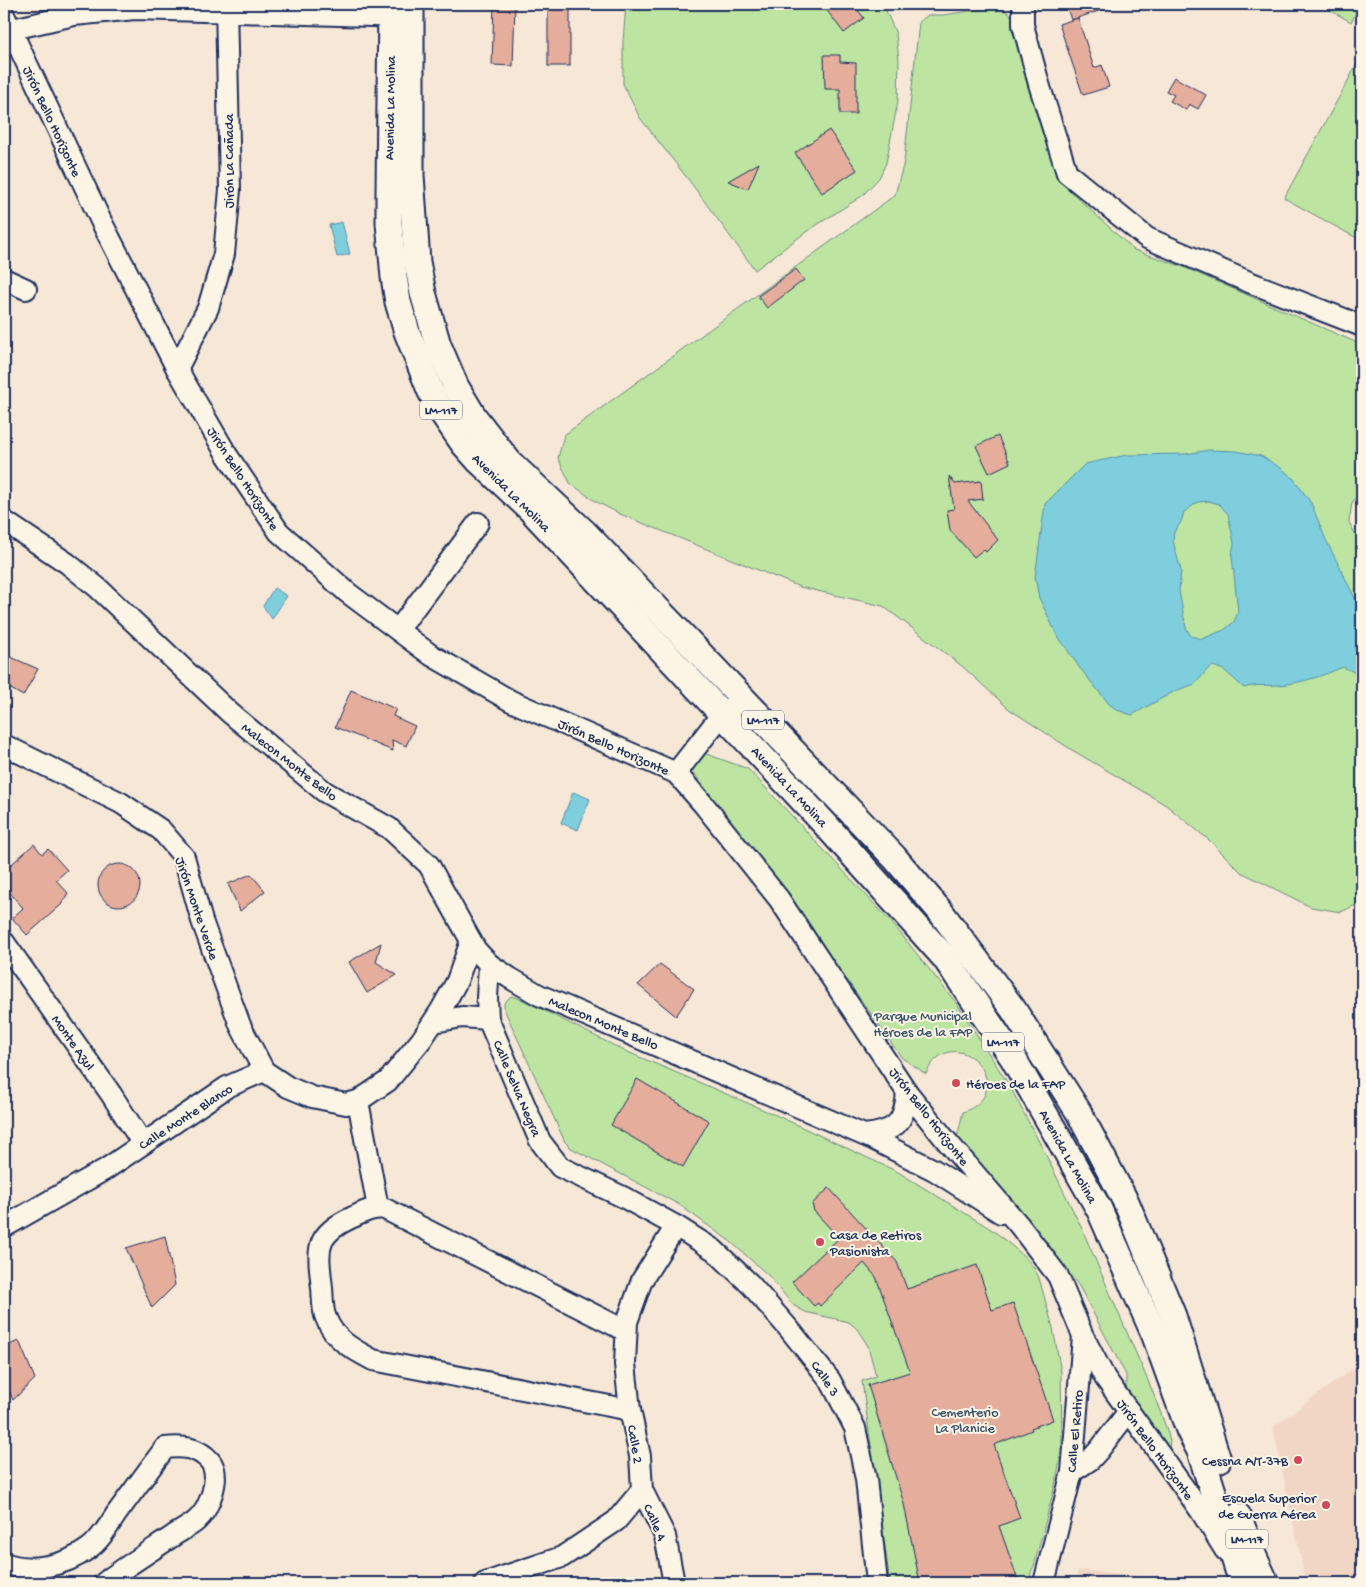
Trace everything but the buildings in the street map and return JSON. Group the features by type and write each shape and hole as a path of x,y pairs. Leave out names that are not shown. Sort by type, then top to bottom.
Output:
{"main road":[{"name":"Avenida La Molina","path":"401,10 417,262 438,345 456,387 474,417 509,462 584,532 894,857 940,911 1013,1009 1078,1111 1127,1204 1173,1316 1212,1444 1250,1548 1266,1583"},
{"name":"Avenida La Molina","path":"401,10 388,148 389,223 394,277 398,302 407,332 430,390 441,411 463,443 479,461 531,510 825,824 945,958 1014,1058 1099,1209 1156,1336 1189,1430 1200,1451 1246,1579"}],"street":[{"path":"1023,4 1023,24 1039,84 1067,173 1147,238 1249,282 1362,326"},
{"path":"6,25 74,15 135,9 226,7 401,10"},
{"name":"Jirón La Cañada","path":"176,369 208,308 224,254 230,190 226,7"},
{"name":"Jirón Bello Horizonte","path":"6,25 96,212 176,369 227,454 279,532 348,593 431,655 511,701 676,773 779,899 907,1092 1020,1224 1058,1276 1083,1336 1105,1378 1200,1510 1246,1579"},
{"path":"4,279 26,289"},
{"name":"Malecon Monte Bello","path":"4,521 67,563 98,588 230,713 324,792 390,828 429,865 476,950 490,964 510,978 539,995 864,1135 934,1170 1020,1224"},
{"path":"398,630 478,523"},
{"path":"676,773 722,714 742,698"},
{"name":"Jirón Monte Verde","path":"4,744 121,803 161,830 184,857 202,921 240,1025 264,1071"},
{"path":"264,1071 288,1087 312,1098 346,1104 358,1101 388,1081 434,1022 457,981 471,941"},
{"name":"Monte Azul","path":"4,942 111,1094 143,1144"},
{"name":"Calle Selva Negra","path":"490,964 487,998 488,1019 540,1141 560,1167 623,1197 676,1226"},
{"path":"434,1022 462,1017 488,1019"},
{"name":"Calle Monte Blanco","path":"4,1227 106,1169 227,1087 264,1071"},
{"path":"864,1135 882,1133 897,1124 906,1109 907,1092"},
{"path":"358,1101 378,1208"},
{"path":"626,1331 399,1215 378,1208 368,1210 336,1224 328,1231 322,1242 319,1259 325,1318 335,1334 350,1348 374,1360 630,1410"},
{"name":"Calle 2","path":"642,1490 640,1456 630,1410 625,1364 627,1322 642,1280 676,1226"},
{"name":"Calle 3","path":"676,1226 714,1250 750,1284 830,1380 855,1428 866,1479 877,1583"},
{"name":"Calle El Retiro","path":"1044,1583 1072,1472 1083,1336"},
{"path":"1072,1472 1090,1460 1129,1411"},
{"path":"4,1563 25,1567 47,1566 70,1560 90,1548 103,1533 165,1448 182,1446 196,1450 211,1462 215,1472 214,1485 208,1506 197,1521 104,1583"},
{"path":"485,1583 562,1557 616,1521 642,1490"},
{"name":"Calle 4","path":"642,1490 665,1536 674,1583"}],"shaded area":[{"name":"Escuela Superior de Guerra Aérea","path":"1362,1362 1362,1583 1306,1583 1273,1427"},
{"path":"1078,1570 1189,1581 1188,1583 1076,1583"}],"green space":[{"path":"626,4 883,4 896,34 899,60 898,101 886,163 879,178 862,196 806,232 755,270 640,118 623,84 623,42"},
{"path":"1319,4 1361,4 1351,22"},
{"path":"990,8 1004,10 1015,18 1042,121 1069,190 1134,250 1181,266 1362,345 1362,488 1352,503 1349,522 1362,547 1362,902 1341,912 1311,907 1241,872 1210,841 1166,805 1072,750 1009,709 962,666 883,606 800,587 620,514 595,501 570,483 558,458 564,435 895,195 904,162 919,22 928,15 943,15"},
{"path":"1362,55 1362,241 1284,198"},
{"name":"Parque Municipal Héroes de la FAP","path":"701,752 748,769 893,924 957,1004 1009,1085 1082,1229 1152,1390 1167,1430 1170,1441 1169,1449 1126,1390 1126,1375 1079,1286 957,1138 963,1112 980,1102 986,1089 985,1075 978,1063 966,1054 952,1052 938,1058 926,1074 902,1058 786,894 696,776 690,766"},
{"name":"Cementerio La Planicie","path":"511,996 523,1000 623,1050 778,1116 898,1172 994,1231 1025,1257 1039,1278 1053,1328 1061,1372 1062,1444 1057,1477 1031,1572 1030,1583 890,1583 862,1381 876,1376 868,1346 857,1329 849,1322 805,1312 793,1305 769,1276 731,1242 678,1204 571,1148 565,1142 504,1009 504,1003"}],"water":[{"path":"342,222 350,254 337,257 329,225"},
{"path":"1209,450 1236,451 1261,456 1281,468 1294,479 1311,503 1326,540 1362,612 1362,680 1352,671 1343,667 1296,683 1244,688 1224,670 1213,666 1195,684 1175,691 1132,715 1117,710 1109,704 1079,667 1057,635 1039,598 1035,577 1045,504 1085,464 1127,455 1186,454","holes":["1209,501 1219,504 1228,514 1234,543 1232,556 1238,612 1234,622 1224,630 1202,639 1191,636 1186,628 1179,591 1181,571 1173,541 1174,532 1181,522 1184,512 1198,502"]},
{"path":"274,588 287,596 272,619 263,606"},
{"path":"573,792 590,799 578,830 561,823"}],"place":[{"name":"Héroes de la FAP","path":"956,1083"},
{"name":"Casa de Retiros Pasionista","path":"820,1242"},
{"name":"Cessna A/T-37B","path":"1298,1460"},
{"name":"Escuela Superior de Guerra Aérea","path":"1326,1505"}]}
